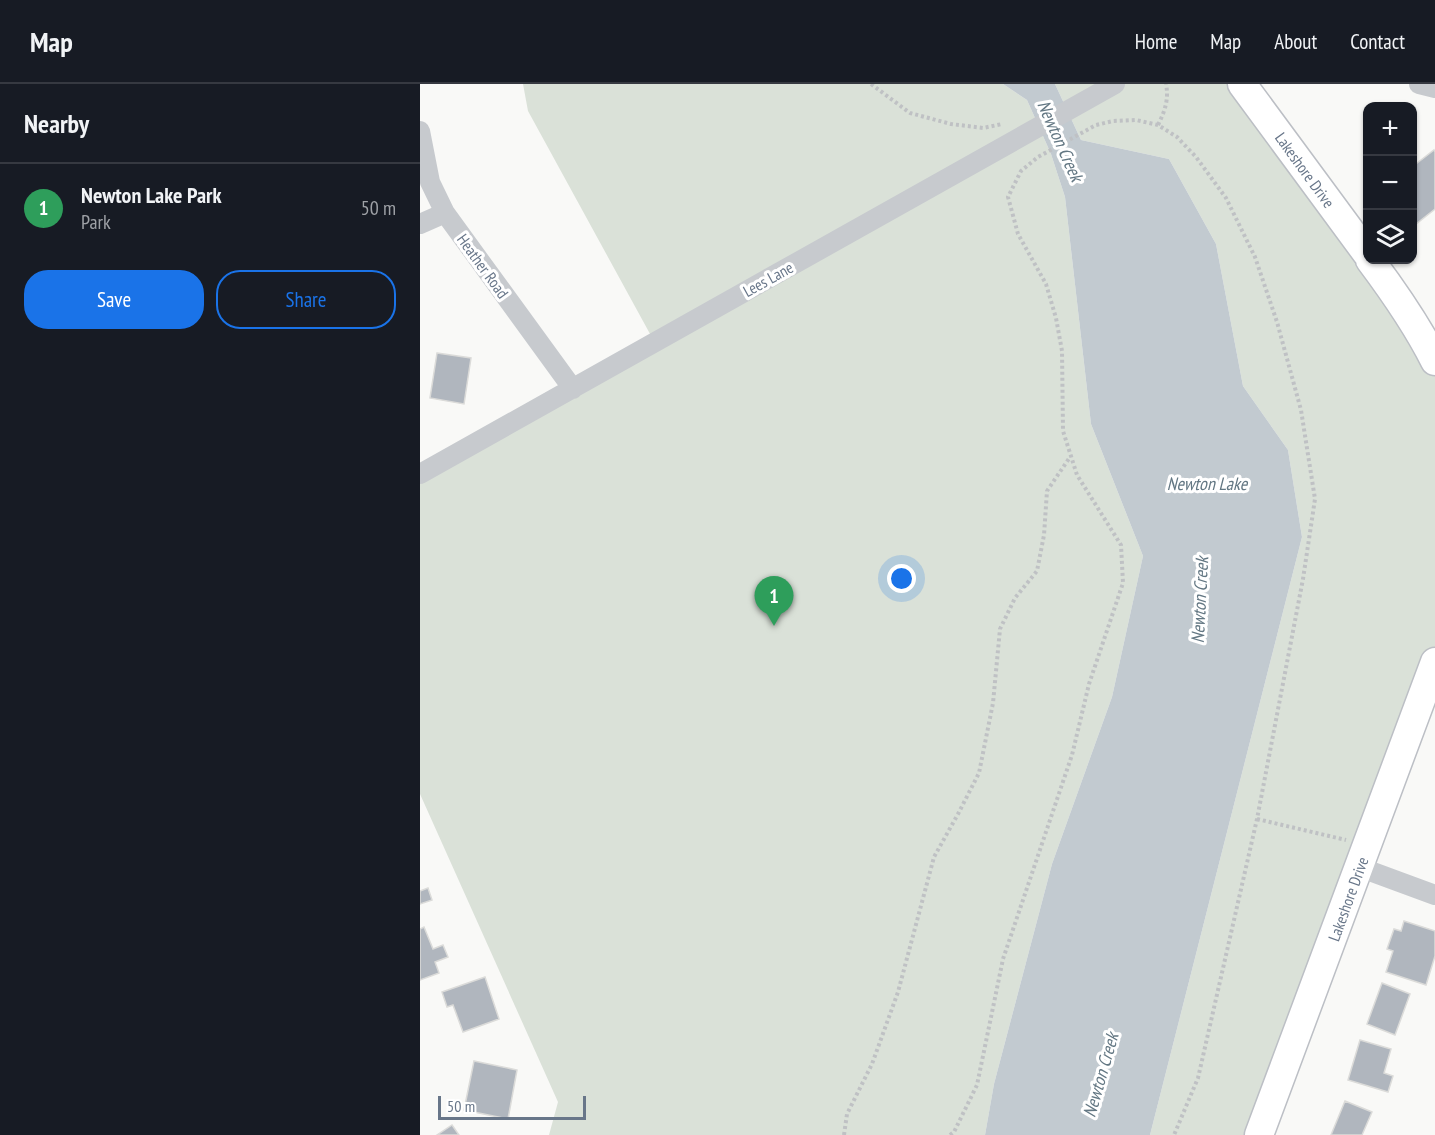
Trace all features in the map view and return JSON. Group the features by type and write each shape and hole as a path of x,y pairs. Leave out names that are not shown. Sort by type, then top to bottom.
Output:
{"street":[{"name":"Lees Lane","path":"420,474 1115,84"},
{"name":"Lakeshore Drive","path":"1242,84 1363,248"},
{"path":"1419,84 1435,88"},
{"name":"Heather Road","path":"420,131 430,182 445,213 573,389"},
{"path":"420,224 445,213"},
{"path":"1373,264 1391,288 1435,361"},
{"name":"Lakeshore Drive","path":"1259,1135 1435,662"},
{"path":"1363,856 1435,895"}],"path":[{"path":"871,84 910,113 951,124 983,128 1009,121"},
{"path":"1158,125 1165,112 1168,99 1166,84"},
{"path":"950,1135 976,1085 1003,959 1072,755 1089,684 1123,583 1121,546 1077,475 1063,431 1062,351 1056,318 1046,284 1018,234 1008,197 1022,171 1038,157 1096,125 1113,121 1136,120 1158,125 1177,137 1196,157 1226,198 1255,257 1301,410 1315,499 1303,579 1257,819 1198,1078 1174,1135"},
{"path":"844,1135 847,1114 872,1064 898,992 934,857 979,773 993,703 1000,629 1015,598 1037,571 1044,535 1047,491 1071,456"},
{"path":"1257,819 1363,856"}],"shaded area":[{"path":"523,84 1003,84 1027,100 1051,154 1065,197 1091,424 1143,556 1112,697 1052,864 994,1084 985,1135 549,1135 558,1102 420,794 420,474 655,343 528,111"},
{"path":"1055,84 1242,84 1363,258 1363,264 1367,264 1435,361 1435,662 1259,1135 1150,1135 1302,537 1288,450 1243,386 1216,244 1169,159 1081,140"}],"water":[{"name":"Newton Lake","path":"1003,84 1055,84 1081,140 1169,159 1216,244 1243,386 1288,450 1302,537 1150,1135 985,1135 994,1084 1052,864 1112,697 1143,556 1091,424 1065,197 1051,154 1027,100"}],"building":[{"path":"1434,150 1435,209 1417,223 1417,210 1417,163"},
{"path":"437,353 471,358 464,404 430,398"},
{"path":"428,888 432,900 420,904 420,891"},
{"path":"1404,921 1435,931 1435,956 1426,985 1386,972 1393,951 1387,949 1394,929 1401,931"},
{"path":"424,927 433,949 443,945 448,957 435,962 439,973 420,980 420,929"},
{"path":"485,977 499,1019 463,1032 453,1005 447,1007 442,992"},
{"path":"1382,983 1410,994 1395,1035 1367,1024"},
{"path":"1360,1040 1391,1049 1384,1073 1393,1076 1388,1092 1348,1080"},
{"path":"474,1061 517,1070 508,1119 464,1110"},
{"path":"1345,1101 1372,1112 1362,1135 1331,1135"},
{"path":"452,1125 459,1135 437,1135"}],"place":[{"name":"Newton Lake Park","path":"774,626"}],"water label":[{"name":"Newton Creek","path":"1060,141"},
{"name":"Newton Creek","path":"1200,600"},
{"name":"Newton Creek","path":"1101,1075"}]}
